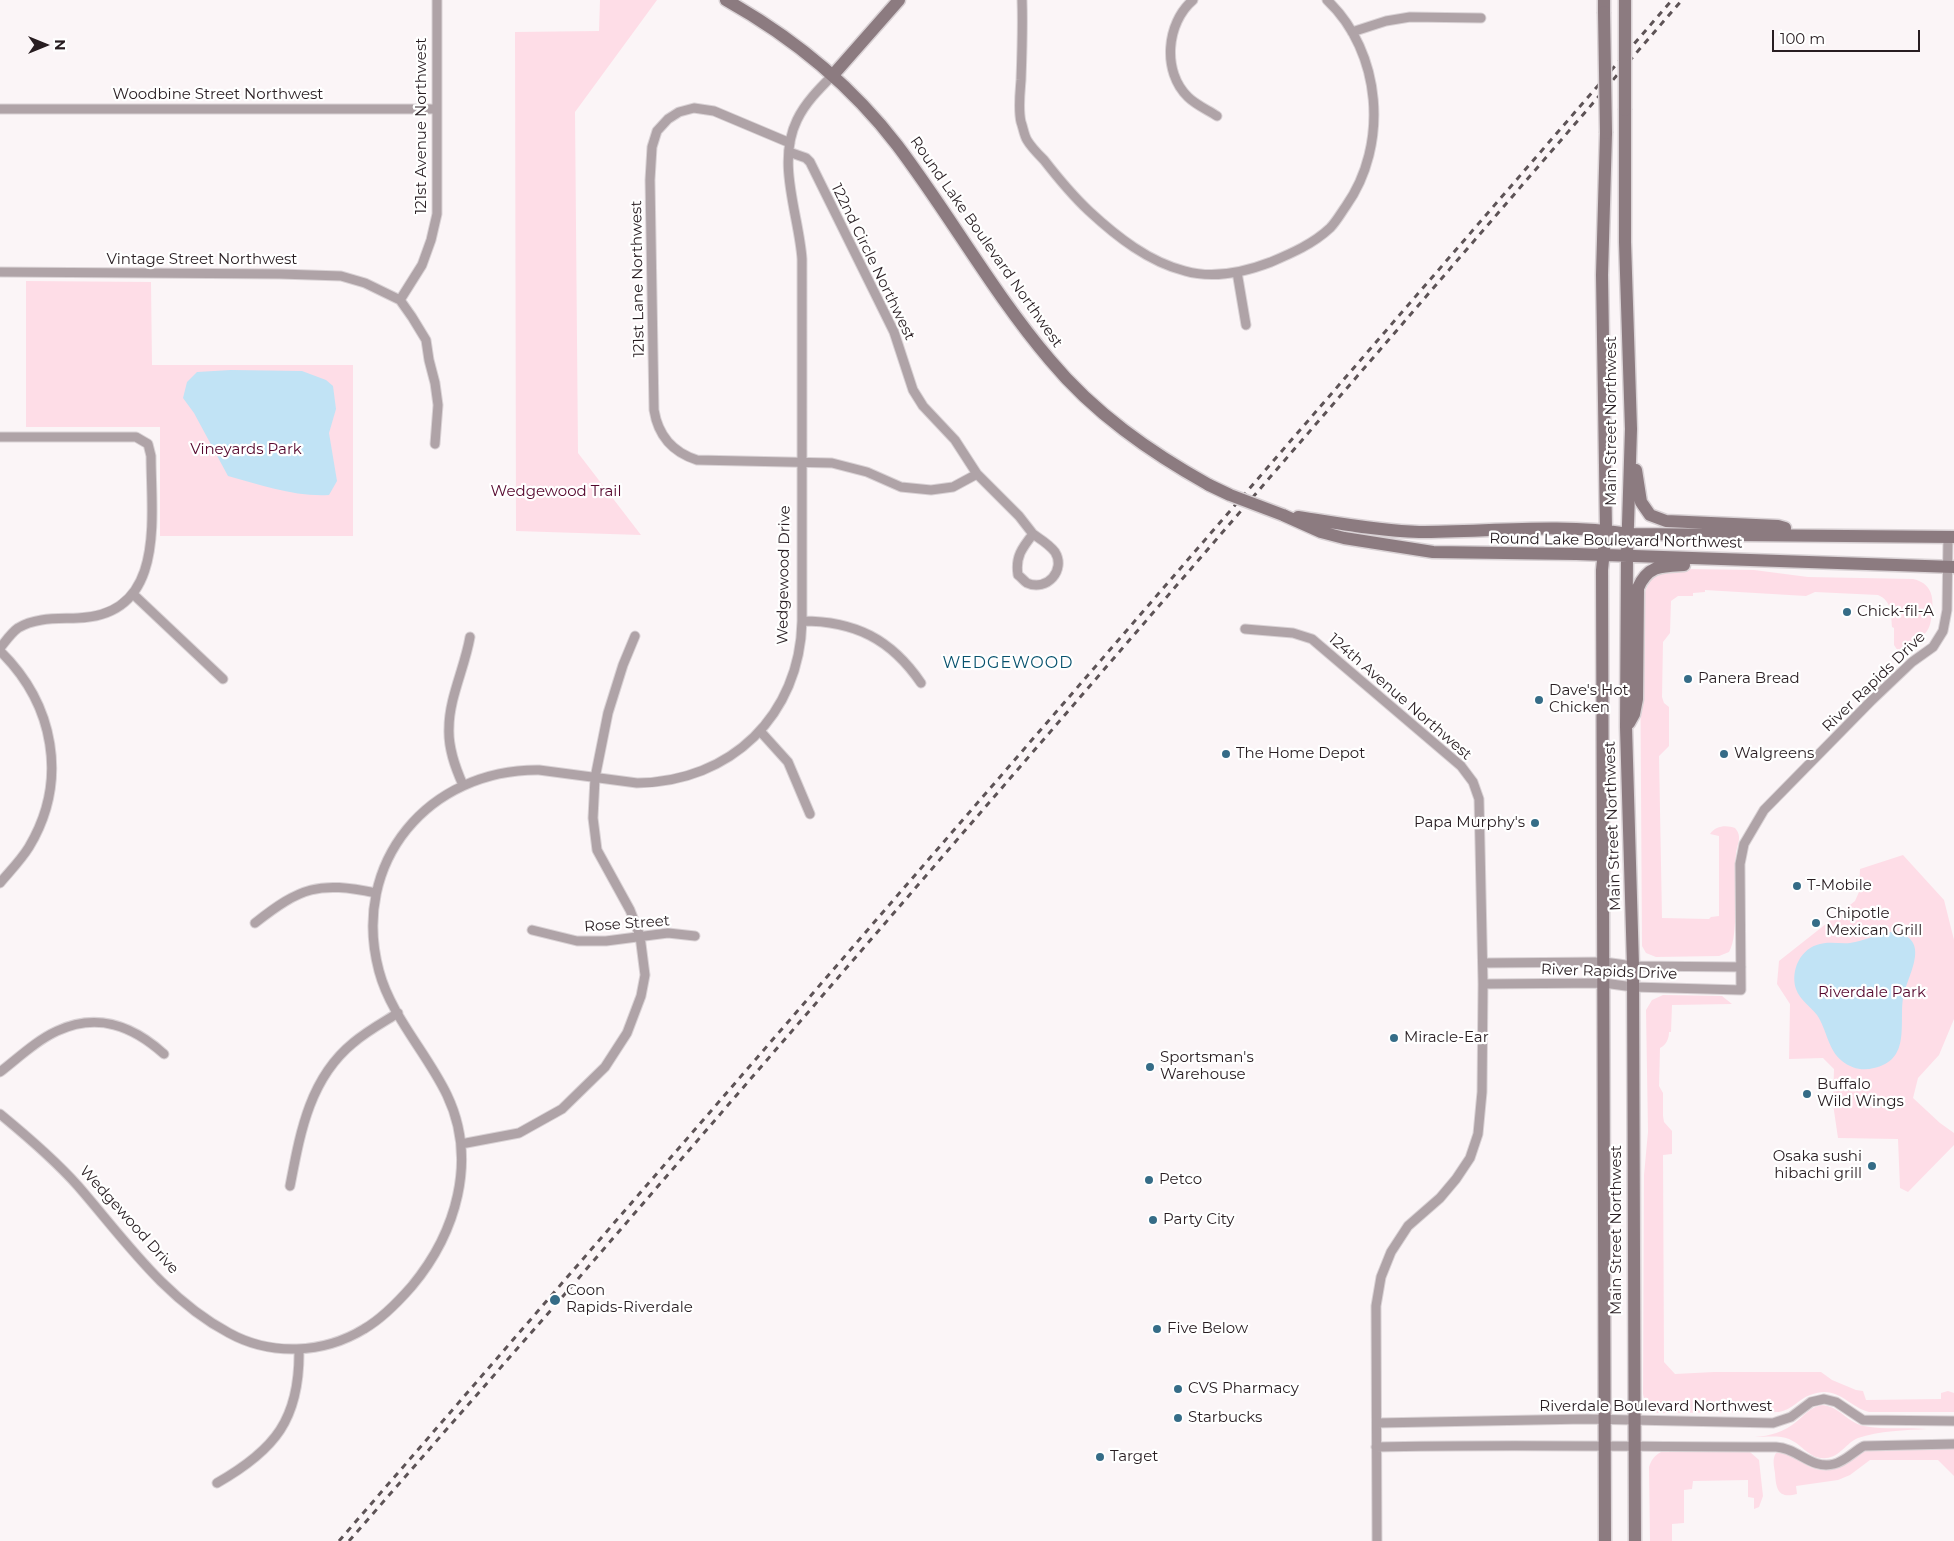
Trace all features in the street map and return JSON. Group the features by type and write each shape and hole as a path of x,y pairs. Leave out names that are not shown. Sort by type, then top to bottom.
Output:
{"main road":[{"name":"Round Lake Boulevard Northwest","path":"726,0 780,33 833,76 866,110 897,145 1024,328 1051,361 1094,405 1148,448 1209,485 1230,495 1321,532 1403,548 1445,553 1576,554 1951,567"},
{"name":"Wedgewood Drive","path":"833,76 898,0"},
{"name":"Main Street Northwest","path":"1625,0 1630,456 1627,556 1626,727 1633,966 1635,1541"},
{"name":"Main Street Northwest","path":"1604,6 1606,133 1602,276 1606,530 1603,556 1605,1541"},
{"path":"1630,456 1635,467 1641,502 1650,515 1666,521 1778,526 1804,534"},
{"name":"Round Lake Boulevard Northwest","path":"1283,515 1390,530 1418,532 1546,529 1606,530 1629,534 1951,536"},
{"path":"1626,727 1634,714 1637,700 1638,588 1641,580 1658,566 1708,564 1725,559"}],"street":[{"name":"121st Avenue Northwest","path":"400,300 422,265 432,240 437,214 437,0"},
{"path":"1022,0 1020,119 1026,140 1081,204 1110,230 1164,264 1187,272 1206,274 1237,272 1263,265 1299,251 1331,227 1352,198 1369,156 1374,116 1370,74 1352,32 1334,6 1327,0"},
{"path":"1193,0 1182,14 1174,32 1170,66 1175,81 1188,98 1217,116"},
{"path":"1352,32 1386,21 1410,17 1481,18"},
{"name":"Wedgewood Drive","path":"0,1114 52,1159 151,1273 216,1325 246,1341 282,1349 299,1350 332,1344 352,1336 366,1328 394,1306 428,1267 447,1232 454,1209 459,1189 461,1144 446,1092 386,992 375,954 373,928 376,893 381,876 391,854 406,830 437,800 463,785 498,773 523,770 539,770 621,782 653,783 695,774 735,754 760,731 780,706 792,679 800,652 802,621 802,259 790,187 789,147 802,110 833,76"},
{"name":"Woodbine Street Northwest","path":"0,109 436,108"},
{"name":"122nd Circle Northwest","path":"668,119 679,112 694,108 714,111 789,147 810,162 894,332 913,390 924,406 955,440 977,474 1019,516 1033,534 1055,553 1059,564 1058,572 1052,580 1042,584 1027,583 1018,575 1016,564 1020,550 1033,534"},
{"name":"121st Lane Northwest","path":"668,119 658,131 652,147 650,180 654,410 656,422 666,440 679,452 697,460 802,461"},
{"name":"Vintage Street Northwest","path":"0,272 341,276 366,283 400,300"},
{"path":"1237,272 1246,325"},
{"path":"400,300 426,340 437,398 435,444"},
{"path":"0,437 136,437 148,444 151,456 150,552 148,563 133,594 119,606 88,618 34,621 17,629 0,650 21,673 38,702 48,731 52,762 50,793 46,812 28,848 0,883"},
{"path":"802,461 849,466 874,474 901,486 931,490 953,487 977,474"},
{"name":"River Rapids Drive","path":"1483,984 1604,983 1633,987 1741,990 1740,864 1744,844 1764,810 1871,701 1912,662 1934,647 1943,631 1947,610 1951,567 1951,536"},
{"path":"133,594 223,679"},
{"path":"802,621 823,621 844,625 875,638 899,655 921,683"},
{"name":"124th Avenue Northwest","path":"1245,628 1293,633 1312,639 1468,774 1478,791 1480,808 1483,984"},
{"path":"461,1144 519,1133 562,1109 605,1067 627,1034 641,996 645,975 640,936 630,910 597,850 593,818 596,778 610,705 635,636"},
{"path":"463,785 452,756 448,728 470,637"},
{"path":"760,731 788,762 810,814"},
{"path":"255,923 289,898 314,888 341,887 376,893"},
{"name":"Rose Street","path":"532,930 578,941 668,933 694,936"},
{"name":"River Rapids Drive","path":"1483,963 1604,962 1633,966 1741,967"},
{"path":"1377,1541 1376,1306 1381,1277 1391,1252 1408,1226 1440,1198 1456,1180 1470,1158 1478,1134 1482,1092 1483,984"},
{"path":"290,1186 305,1117 318,1086 329,1068 352,1043 371,1029 398,1014"},
{"path":"0,1072 57,1031 89,1023 102,1023 129,1029 149,1040 164,1054"},
{"path":"217,1484 254,1459 282,1430 296,1396 299,1350"},
{"name":"Riverdale Boulevard Northwest","path":"1377,1423 1560,1420 1773,1423 1791,1417 1811,1402 1824,1399 1836,1402 1863,1420 1954,1421"},
{"path":"1376,1447 1477,1444 1605,1448 1784,1448 1810,1463 1823,1465 1835,1464 1864,1446 1954,1444"}],"green space":[{"name":"Wedgewood Trail","path":"600,0 657,0 575,112 578,453 641,535 516,531 515,32 599,31"},
{"name":"Vineyards Park","path":"26,281 151,282 152,365 353,365 353,536 160,536 160,427 26,427"},
{"path":"1685,569 1754,570 1808,577 1913,579 1924,584 1930,591 1932,596 1931,622 1924,635 1898,651 1894,645 1894,628 1892,627 1890,608 1886,601 1878,595 1815,592 1806,596 1705,590 1705,592 1693,593 1693,596 1678,596 1671,601 1670,633 1663,642 1662,697 1664,703 1669,707 1669,746 1659,756 1662,918 1709,919 1719,916 1719,836 1710,834 1718,827 1729,826 1735,828 1739,838 1735,865 1736,906 1734,933 1729,952 1719,956 1656,957 1646,953 1642,946 1640,630 1642,608 1650,580 1655,574"},
{"name":"Riverdale Park","path":"1903,855 1944,900 1954,940 1954,1019 1939,1055 1918,1078 1913,1098 1954,1133 1954,1145 1908,1192 1900,1188 1898,1139 1838,1138 1833,1104 1834,1069 1823,1058 1789,1059 1790,1004 1777,984 1779,961 1855,901 1859,892 1860,869"},
{"path":"1663,995 1722,996 1732,1004 1672,1005 1671,1032 1669,1032 1668,1039 1660,1048 1659,1086 1663,1093 1663,1116 1664,1122 1672,1131 1672,1154 1663,1155 1664,1362 1675,1374 1821,1372 1832,1380 1863,1391 1866,1400 1941,1399 1941,1393 1948,1391 1954,1393 1954,1412 1869,1412 1842,1397 1828,1392 1810,1395 1788,1409 1779,1412 1658,1413 1648,1406 1643,1394 1644,1175 1648,1132 1646,1010 1652,1000"},
{"path":"1822,1405 1829,1406 1864,1426 1927,1429 1892,1431 1858,1438 1839,1453 1826,1458 1815,1457 1789,1439 1755,1437 1781,1431 1811,1409"},
{"path":"1880,1449 1954,1449 1954,1476 1938,1460 1870,1460 1850,1475 1838,1480 1796,1486 1797,1494 1782,1494 1777,1488 1774,1463 1776,1453 1792,1456 1815,1469 1829,1470 1835,1469 1858,1453"},
{"path":"1661,1452 1750,1452 1759,1460 1763,1496 1759,1507 1754,1509 1754,1498 1748,1497 1748,1480 1693,1481 1692,1489 1684,1490 1684,1523 1672,1524 1672,1541 1650,1541 1649,1467 1655,1456"}],"water":[{"path":"231,370 302,371 326,380 333,386 336,409 329,433 337,481 329,495 291,492 228,476 194,413 183,398 187,382 197,372"},
{"path":"1890,932 1904,935 1912,941 1915,949 1913,968 1903,998 1901,1040 1894,1057 1886,1064 1870,1069 1858,1069 1846,1064 1837,1056 1817,1015 1798,993 1795,982 1796,967 1802,955 1813,946 1828,943 1855,942"}],"railway":[{"path":"339,1541 1672,0"},
{"path":"349,1541 558,1302 1682,0"}],"place":[{"name":"Chick-fil-A","path":"1847,612"},
{"name":"Panera Bread","path":"1688,679"},
{"name":"Dave's Hot Chicken","path":"1539,700"},
{"name":"The Home Depot","path":"1226,754"},
{"name":"Walgreens","path":"1724,754"},
{"name":"Papa Murphy's","path":"1535,823"},
{"name":"T-Mobile","path":"1797,886"},
{"name":"Chipotle Mexican Grill","path":"1816,923"},
{"name":"Miracle-Ear","path":"1394,1038"},
{"name":"Sportsman's Warehouse","path":"1150,1067"},
{"name":"Buffalo Wild Wings","path":"1807,1094"},
{"name":"Osaka sushi hibachi grill","path":"1872,1166"},
{"name":"Petco","path":"1149,1180"},
{"name":"Party City","path":"1153,1220"},
{"name":"Coon Rapids-Riverdale","path":"555,1300"},
{"name":"Five Below","path":"1157,1329"},
{"name":"CVS Pharmacy","path":"1178,1389"},
{"name":"Starbucks","path":"1178,1418"},
{"name":"Target","path":"1100,1457"}],"district":[{"name":"WEDGEWOOD","path":"1008,663"}]}
